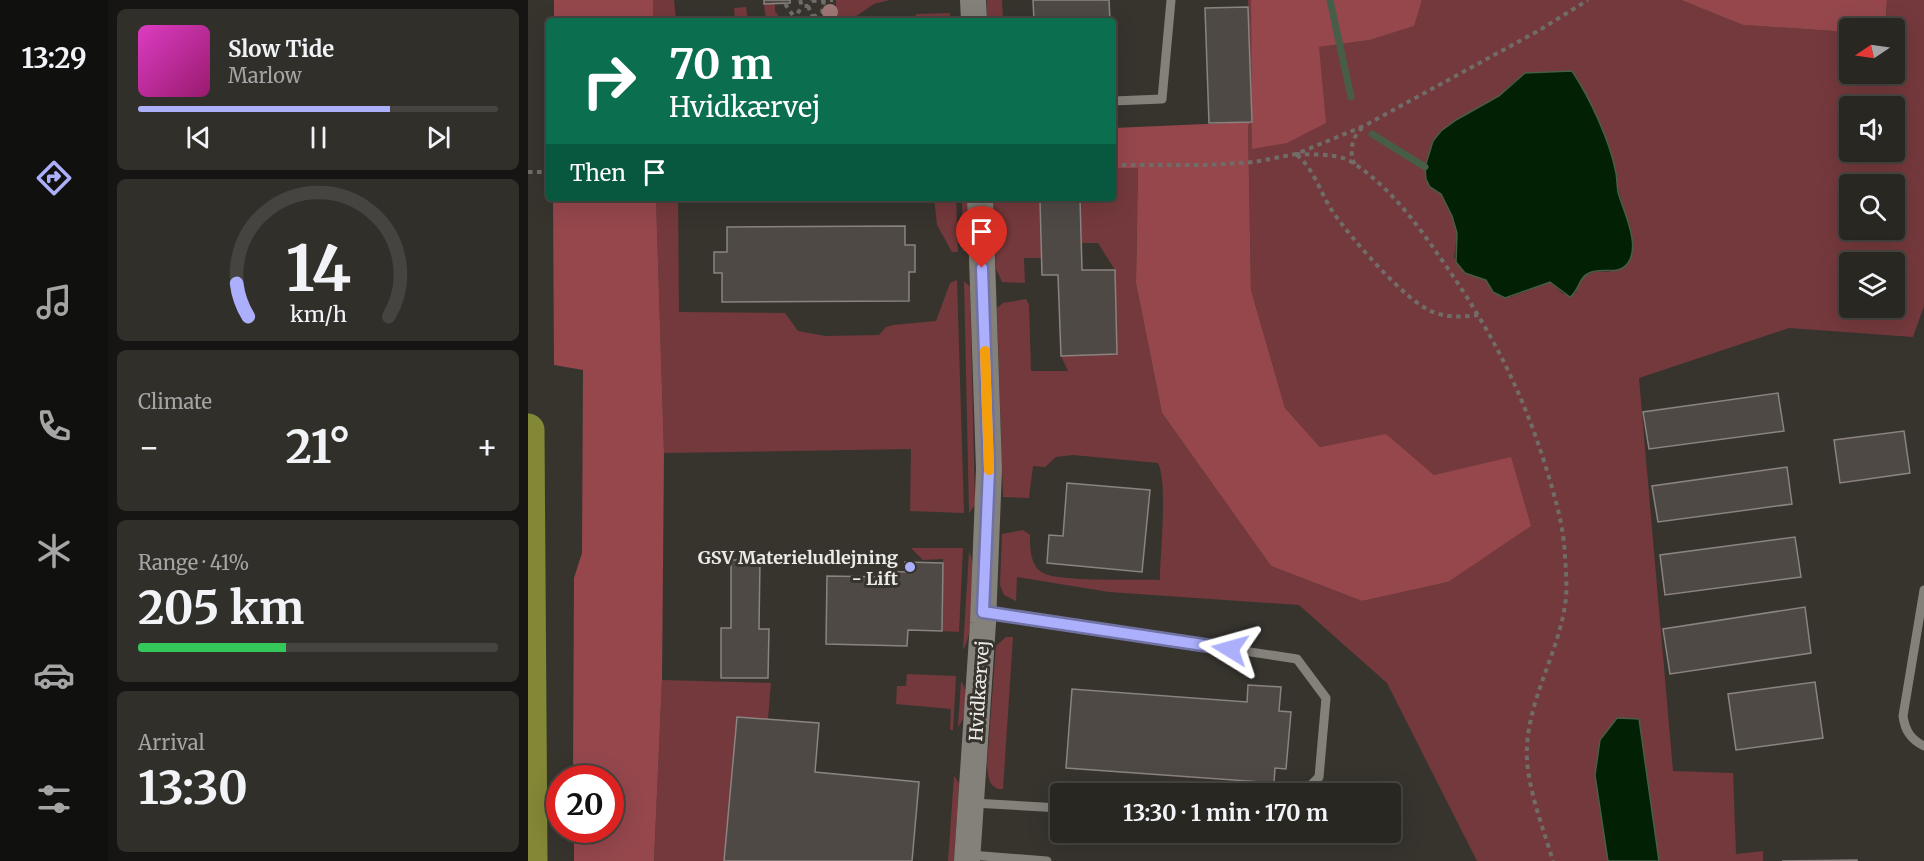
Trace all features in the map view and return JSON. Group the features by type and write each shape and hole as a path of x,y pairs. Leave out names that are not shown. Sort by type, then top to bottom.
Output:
{"highway":[{"path":"528,430 531,861"}],"street":[{"path":"974,0 974,18"},
{"name":"Hvidkærvej","path":"967,858 983,612 989,469 980,201"}],"lane":[{"path":"1116,101 1162,99 1171,0"},
{"path":"1924,590 1903,716 1905,728 1913,740 1924,746"},
{"path":"983,612 1297,659 1326,698 1319,777 1313,783"},
{"path":"972,803 1050,807"},
{"path":"967,858 1047,861"}],"path":[{"path":"800,0 813,18"},
{"path":"816,18 822,12 824,0"},
{"path":"795,18 812,1 833,0"},
{"path":"1116,165 1209,165 1254,162 1296,154 1364,126 1538,31 1588,0"},
{"path":"785,4 793,18"},
{"path":"1361,170 1352,159 1351,145 1354,136 1364,126"},
{"path":"1296,154 1348,160 1416,223 1478,315 1512,376 1532,421 1560,514 1565,556 1566,599 1552,654 1533,708 1527,761 1553,861"},
{"path":"1296,154 1307,163 1333,213 1387,277 1431,312 1458,318 1478,315"},
{"path":"528,172 546,172"}],"shaded area":[{"path":"554,0 653,0 653,18 554,18"},
{"path":"653,0 674,0 676,18 653,18"},
{"path":"836,0 889,0 874,4 853,18 832,18 836,11"},
{"path":"987,0 1002,0 1003,18 987,18"},
{"path":"1248,0 1251,0 1253,149 1319,47 1370,40 1413,26 1422,0 1681,0 1743,25 1839,31 1839,84 1905,84 1905,18 1886,18 1887,0 1924,0 1924,306 1913,337 1789,328 1639,378 1673,771 1733,773 1736,854 1763,851 1763,861 1477,861 1387,683 1299,605 1109,592 1017,577 1016,601 1004,595 1000,585 1002,534 1023,530 1030,535 1035,566 1043,573 1081,579 1160,580 1163,486 1158,463 1073,455 1056,457 1045,467 1033,466 1029,498 1003,497 997,308 1003,303 1026,299 1029,305 1031,371 1068,371 1061,356 1117,354 1115,270 1098,243 1081,243 1080,201 1116,201 1116,168 1138,168 1136,283 1162,413 1271,566 1362,601 1448,582 1511,458 1434,475 1386,435 1320,447 1285,408 1251,290 1248,125 1252,122","holes":["1572,71 1584,91 1602,132 1632,241 1610,272 1588,274 1581,281 1576,293 1563,294 1550,282 1511,297 1493,292 1486,280 1469,275 1454,258 1457,233 1452,216 1441,194 1441,131 1499,96 1514,81 1533,73"]},
{"path":"1251,0 1422,0 1414,26 1370,40 1319,47 1326,123 1287,143 1252,149"},
{"path":"1681,0 1887,0 1886,18 1839,18 1839,31 1743,25"},
{"path":"764,4 775,4 775,11 780,18 766,18"},
{"path":"746,7 748,18 735,18 734,8"},
{"path":"950,13 950,18 915,18 916,14"},
{"path":"1572,71 1586,94 1609,147 1618,192 1632,237 1632,255 1624,267 1594,271 1585,275 1570,297 1550,282 1505,298 1493,292 1486,280 1465,273 1456,262 1457,233 1452,216 1441,194 1430,187 1426,179 1425,167 1433,141 1441,131 1499,96 1525,73"},
{"path":"1252,122 1248,125 1251,290 1285,408 1320,447 1386,434 1434,475 1511,457 1531,526 1448,582 1362,601 1271,566 1162,413 1136,283 1138,168 1116,168 1116,128"},
{"path":"553,201 656,201 664,453 662,680 654,861 574,861 574,843 624,843 624,765 573,765 574,578 582,553 583,370 554,365"},
{"path":"656,201 678,201 679,312 785,313 798,331 825,336 879,335 886,327 893,325 936,321 950,283 957,280 964,513 910,511 911,449 664,453"},
{"path":"934,201 956,201 958,252 952,252 937,225"},
{"path":"962,201 967,201 968,246 963,252"},
{"path":"993,201 1041,201 1042,258 1024,258 1025,283 1002,282 996,269"},
{"path":"964,281 970,287 975,505 969,513"},
{"path":"911,548 963,548 959,632 941,631 943,559 923,560"},
{"path":"969,552 973,571 973,601 969,632 963,649"},
{"path":"1006,637 1013,637 1003,789 998,789 992,785 987,765 996,646"},
{"path":"907,674 956,676 953,730 950,730 951,709 896,704 897,686 906,686"},
{"path":"662,680 771,683 768,719 738,717 724,861 654,861"},
{"path":"961,681 964,686 966,704 958,727"},
{"path":"1617,718 1639,719 1659,861 1608,861 1595,775 1600,740"},
{"path":"954,776 959,783 954,861 948,861"}],"building":[{"path":"764,0 790,0 790,3 764,4"},
{"path":"1033,0 1109,0 1110,18 1034,18"},
{"path":"1248,7 1252,122 1209,123 1205,8"},
{"path":"1040,201 1080,201 1082,270 1115,270 1117,354 1061,356 1058,275 1042,275"},
{"path":"905,226 905,245 915,245 915,272 909,272 909,301 722,302 722,273 714,273 714,252 727,252 727,227"},
{"path":"1778,393 1784,431 1649,449 1643,412"},
{"path":"1904,431 1910,473 1840,483 1834,440"},
{"path":"1787,467 1792,504 1658,522 1652,486"},
{"path":"1067,483 1150,490 1142,572 1047,563 1049,535 1063,536"},
{"path":"1795,537 1801,577 1665,595 1660,555"},
{"path":"731,560 760,560 759,629 769,629 768,678 721,678 721,628 731,628"},
{"path":"905,562 943,563 942,631 908,630 907,646 826,644 827,576 883,577 883,571 905,572"},
{"path":"1805,607 1811,653 1670,674 1663,629"},
{"path":"1815,682 1823,738 1736,750 1728,694"},
{"path":"1248,685 1281,687 1279,711 1291,712 1286,769 1275,768 1274,783 1066,768 1072,689 1247,702"},
{"path":"737,717 819,723 815,772 919,782 912,861 724,861"},
{"path":"1857,860 1857,861 1782,861"}],"waterway":[{"path":"1330,0 1351,97"},
{"path":"1372,134 1425,167"}],"slow traffic":[{"path":"985,351 989,470"}],"place":[{"name":"GSV Materieludlejning - Lift","path":"910,567"}],"route":[{"path":"982,268 989,469 983,612 1230,649"}]}
